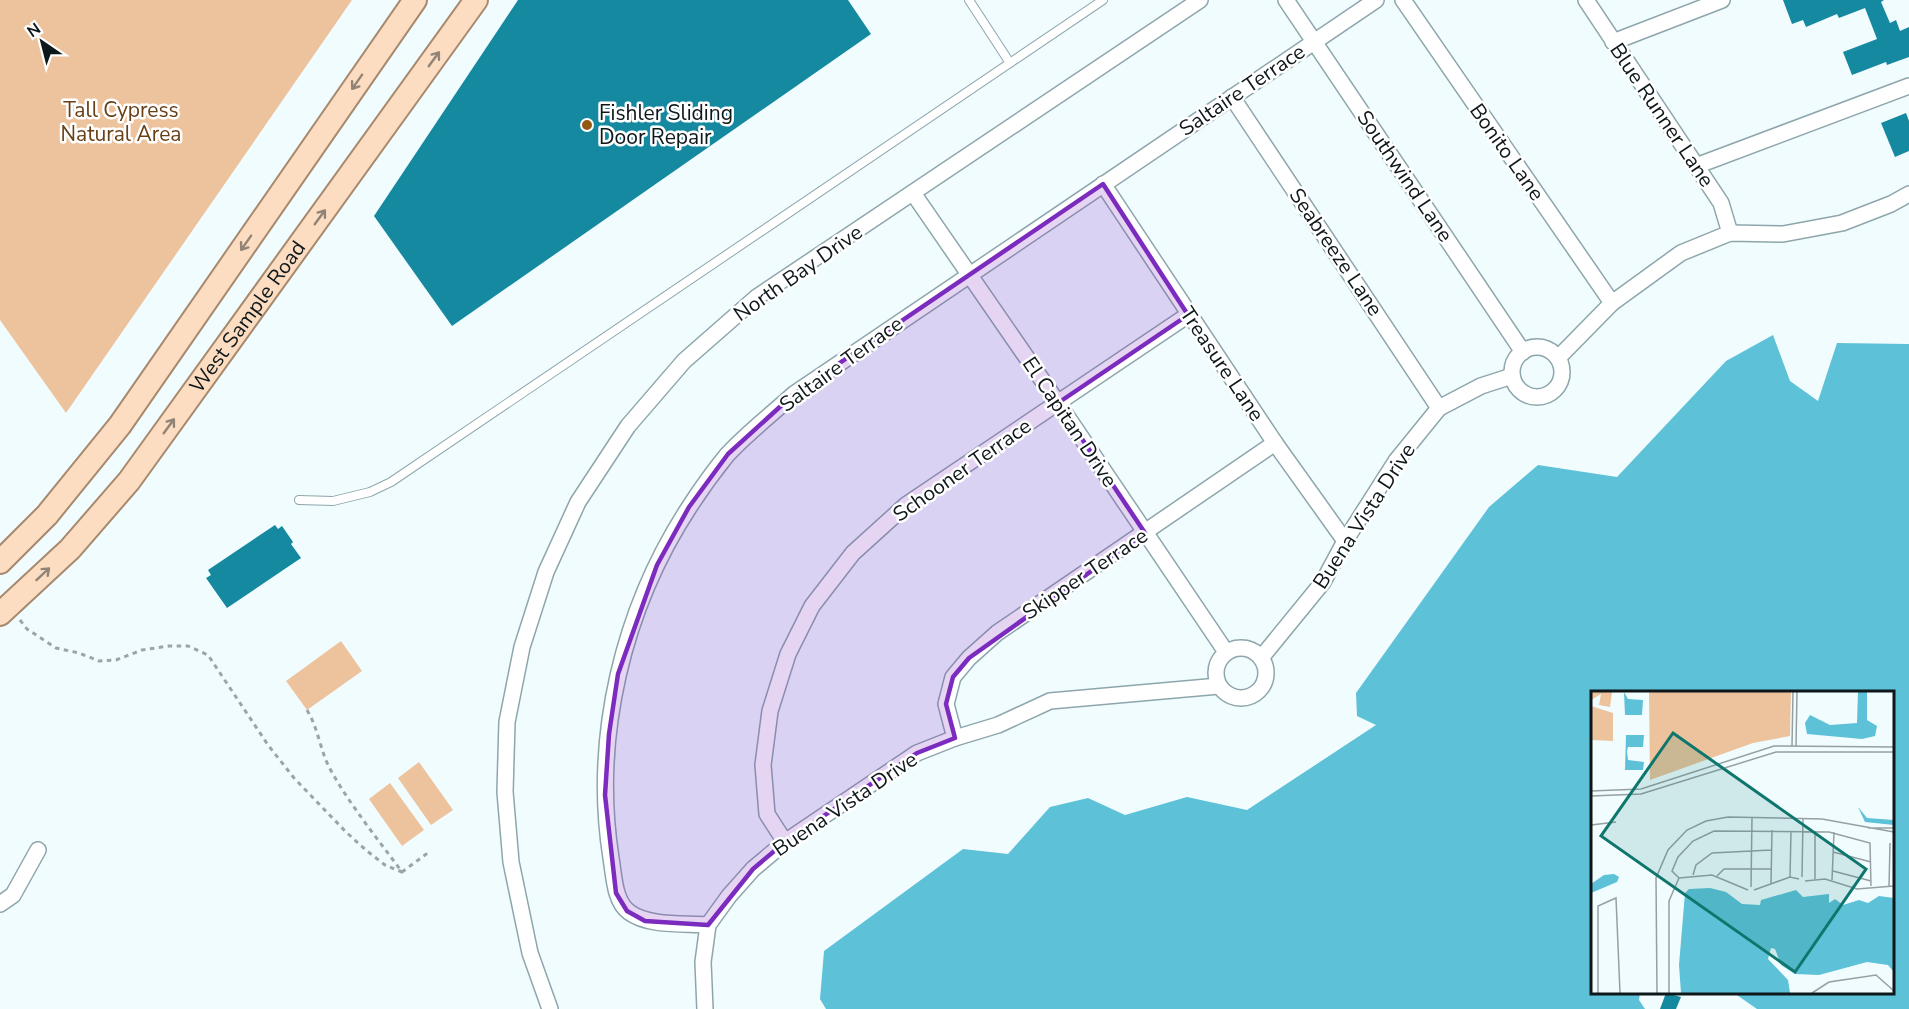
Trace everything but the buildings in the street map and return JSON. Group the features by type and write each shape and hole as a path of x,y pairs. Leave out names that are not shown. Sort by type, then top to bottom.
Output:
{"main road":[{"name":"West Sample Road","path":"0,562 47,514 120,425 415,0"},
{"name":"West Sample Road","path":"8,615 129,481 476,0"}],"street":[{"name":"North Bay Drive","path":"550,1009 530,953 513,871 505,792 507,722 522,647 551,562 578,502 628,426 684,361 757,297 1200,0"},
{"name":"Southwind Lane","path":"1286,0 1523,352"},
{"name":"Saltaire Terrace","path":"708,925 645,921 627,911 616,893 609,849 605,795 609,734 618,674 634,619 657,565 684,516 728,454 794,394 1376,0"},
{"name":"Bonito Lane","path":"1403,0 1612,303"},
{"name":"Blue Runner Lane","path":"1586,0 1721,203 1730,233"},
{"path":"1613,42 1722,0"},
{"path":"1696,166 1909,86"},
{"name":"Seabreeze Lane","path":"1232,97 1439,408"},
{"name":"Treasure Lane","path":"1103,184 1188,315 1345,541"},
{"name":"El Capitan Drive","path":"913,193 1226,652"},
{"path":"1558,358 1612,303 1681,253 1730,233 1783,234 1842,223 1891,204 1909,194"},
{"name":"Schooner Terrace","path":"785,842 767,814 763,765 770,711 788,654 812,606 853,553 906,505 1188,315"},
{"path":"1538,347 1546,348 1558,358 1562,366 1562,374 1556,389 1542,397 1534,397 1520,390 1515,384 1512,376 1514,362 1523,352 1538,347"},
{"name":"Buena Vista Drive","path":"1261,658 1323,582 1345,541 1396,461 1439,408 1481,386 1512,376"},
{"name":"Skipper Terrace","path":"955,738 946,704 953,677 969,658 997,633 1275,443"},
{"path":"1233,649 1249,649 1261,658 1265,666 1264,681 1254,694 1247,697 1231,696 1219,686 1215,672 1217,664 1226,652 1233,649"},
{"name":"Buena Vista Drive","path":"708,925 747,876 785,842 916,753 998,725 1050,701 1219,686"},
{"path":"0,903 13,895 38,850"},
{"path":"705,1009 703,962 708,925"}],"lane":[{"path":"969,0 1011,63"},
{"path":"299,500 333,501 370,492 392,482 1102,0"}],"path":[{"path":"8,615 56,648 79,653 99,661 116,660 142,650 169,646 188,646 208,655 268,745 294,778 367,851 385,865 402,872"},
{"path":"307,710 314,723 328,765 347,796 402,872"},
{"path":"402,872 429,852"}],"highlighted area":[{"path":"1103,184 1188,315 1058,403 1145,533 969,658 953,677 946,704 955,738 917,753 785,842 753,869 708,925 645,921 627,911 616,893 605,795 609,734 618,674 657,565 689,507 728,454 794,394"}],"green space":[{"name":"Tall Cypress Natural Area","path":"0,0 352,0 66,413 0,320"},
{"path":"341,641 362,671 307,710 286,681"},
{"path":"419,762 453,810 431,825 398,778"},
{"path":"390,783 424,830 402,846 369,799"}],"water":[{"path":"1773,335 1790,381 1818,401 1837,343 1909,344 1909,1009 1757,1009 1735,994 1894,994 1894,691 1591,691 1591,994 1640,994 1639,1000 1645,1009 826,1009 820,999 824,951 963,849 1008,854 1050,807 1088,798 1125,815 1187,797 1247,810 1376,725 1357,716 1356,693 1489,507 1538,465 1617,477 1726,361"}],"place":[{"name":"Fishler Sliding Door Repair","path":"587,125"}]}
